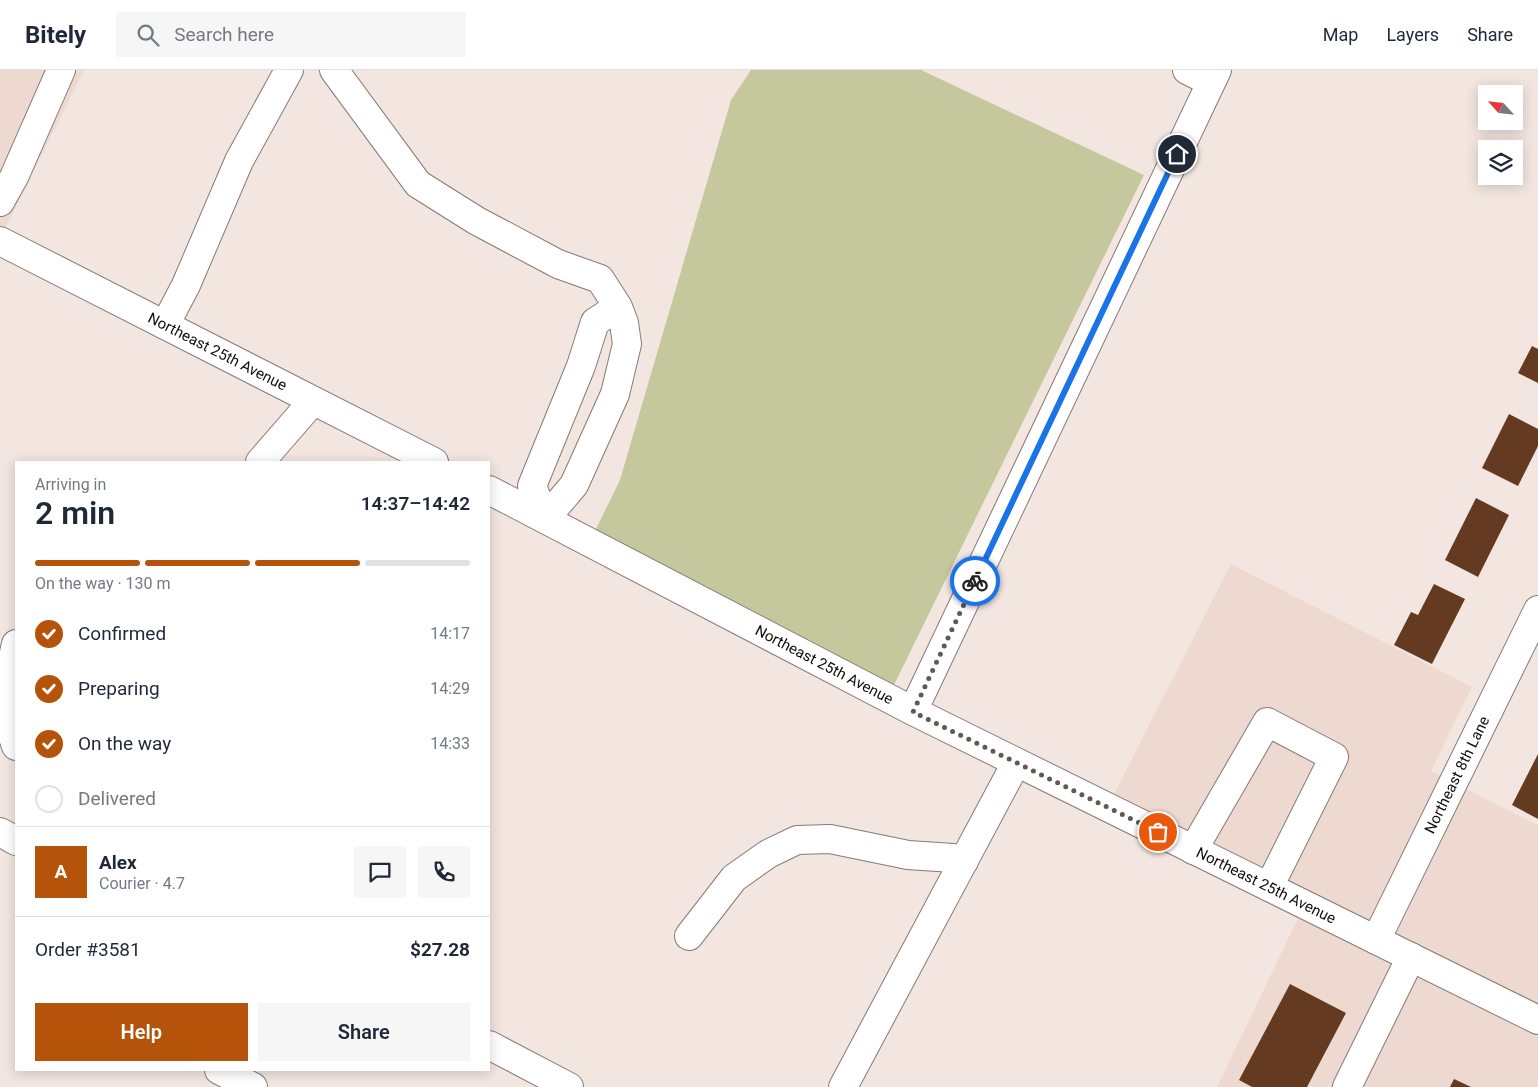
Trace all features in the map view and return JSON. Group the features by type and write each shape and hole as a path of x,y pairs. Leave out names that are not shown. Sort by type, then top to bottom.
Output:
{"main road":[{"path":"0,202 14,177 61,70"},
{"path":"165,325 186,285 239,161 289,70"},
{"path":"334,70 418,184 477,222 558,264 600,279 618,307 624,323 627,344 615,394 574,486 545,519 532,486 581,366 595,322 618,307"},
{"path":"913,712 1214,76 1187,70"},
{"name":"Northeast 25th Avenue","path":"0,241 432,461"},
{"path":"261,461 314,401"},
{"name":"Northeast 25th Avenue","path":"490,491 913,712 1538,1020"},
{"name":"Northeast 8th Lane","path":"1376,940 1538,610"},
{"path":"15,648 2,705 15,743"},
{"path":"1193,850 1267,722 1334,757 1269,887"},
{"path":"843,1087 1016,762"},
{"path":"0,832 15,840"},
{"path":"689,936 734,878 768,854 797,840 830,839 908,855 953,858 964,861"},
{"path":"1347,1087 1411,957"},
{"path":"490,1046 568,1087"},
{"path":"221,1071 253,1087"}],"shaded area":[{"path":"0,70 84,70 5,229 0,227"},
{"path":"1231,564 1472,687 1431,771 1440,776 1369,922 1113,796"},
{"path":"1466,789 1538,825 1538,1006 1395,935"},
{"path":"1299,916 1538,1035 1538,1087 1217,1087"}],"green space":[{"path":"751,70 921,70 1144,175 893,687 595,531 620,480 731,100"}],"building":[{"path":"1532,346 1538,349 1538,383 1518,373"},
{"path":"1509,414 1538,429 1538,446 1518,486 1482,468"},
{"path":"1476,498 1509,515 1478,577 1445,560"},
{"path":"1434,584 1465,599 1432,664 1394,645 1411,612 1418,615"},
{"path":"1538,754 1538,819 1512,805"},
{"path":"1290,984 1346,1013 1307,1087 1252,1087 1239,1080"},
{"path":"1454,1079 1471,1087 1450,1087"}],"way so far":[{"path":"975,581 913,712 1158,832"}],"route":[{"path":"975,581 1177,154"}]}
